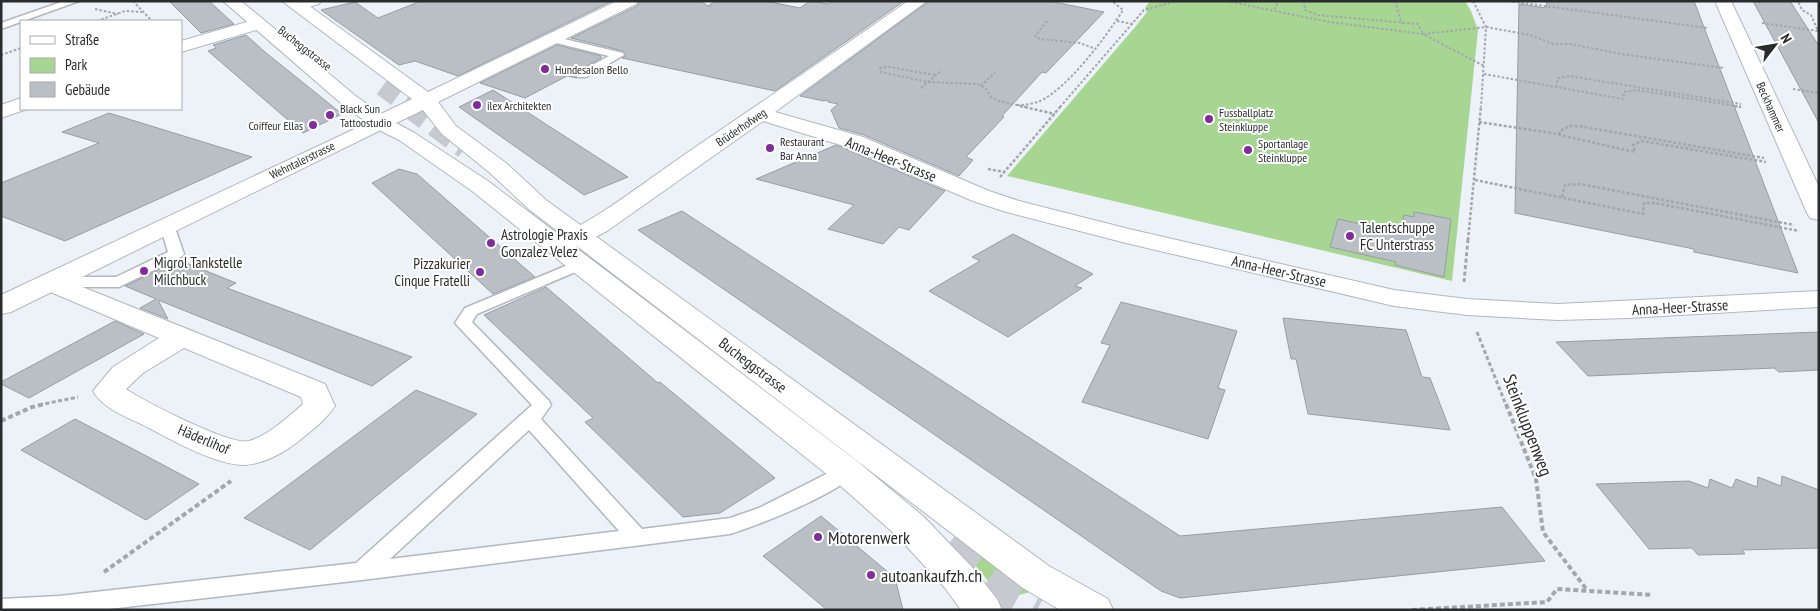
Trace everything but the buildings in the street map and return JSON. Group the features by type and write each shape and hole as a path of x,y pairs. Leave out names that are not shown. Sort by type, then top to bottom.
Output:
{"main road":[{"name":"Bucheggstrasse","path":"230,1 345,97 380,123 406,136 574,249 1036,577 1094,610"},
{"name":"Bucheggstrasse","path":"247,1 364,93"},
{"name":"Bucheggstrasse","path":"272,1 283,13 382,87"},
{"name":"Wehntalerstrasse","path":"1,306 630,1"},
{"name":"Brüderhofweg","path":"574,249 698,155 760,114 919,1"},
{"name":"Bucheggstrasse","path":"300,3 427,101 449,130 498,168 538,205 574,249 846,471 911,527 958,577 983,610"},
{"name":"Beckhammer","path":"1730,17 1819,213"},
{"path":"182,47 257,24"},
{"path":"1,112 20,104"},
{"name":"Anna-Heer-Strasse","path":"760,114 855,142 981,196 1011,206 1126,236 1394,298 1467,307 1558,312 1819,299"},
{"name":"Häderlihof","path":"50,282 314,391 319,406 302,424 269,445 247,453 227,451 122,402 108,391"},
{"path":"108,391 116,380 136,364 183,336"}],"lane":[{"path":"1,18 44,1"},
{"path":"1,26 74,1"},
{"path":"552,39 618,55 582,75"},
{"path":"362,572 530,419 542,405 463,323 471,311 574,249"},
{"path":"530,419 637,537"},
{"path":"1,609 59,605 362,572 730,526 766,514 818,488 846,471"}],"path":[{"path":"133,1 151,20"},
{"path":"1015,106 1040,101 1049,95 1093,48 1117,21 1123,10 1112,1"},
{"path":"986,169 1004,172 1144,10 1177,1"},
{"path":"1226,1 1329,22 1423,34 1486,27 1530,35 1554,44 1576,44 1622,54 1755,72"},
{"path":"1274,10 1277,6 1277,1"},
{"path":"1304,1 1305,10 1318,16 1418,24 1423,34 1484,66"},
{"path":"1395,1 1402,24"},
{"path":"1464,286 1475,180 1486,27 1473,1"},
{"path":"1508,1 1582,10 1640,20 1730,17 1818,32"},
{"path":"1798,1 1802,10 1811,15 1818,32"},
{"path":"100,20 125,12 142,12"},
{"path":"1047,21 1035,36 1040,39 1080,43 1093,48"},
{"path":"1117,21 1133,24"},
{"path":"1,55 20,48"},
{"path":"935,75 889,66 880,68 882,72 928,82 981,86 990,91 991,97 1015,106 1055,114"},
{"path":"921,88 942,70"},
{"path":"981,86 995,72"},
{"path":"1484,74 1556,87 1623,99 1624,92 1637,90 1749,107 1569,76 1558,78 1556,87"},
{"path":"1479,122 1559,135 1635,152 1633,145 1642,141 1768,162"},
{"path":"1559,135 1564,128 1578,126 1772,160"},
{"path":"1475,180 1643,214 1644,202 1655,203 1804,232"},
{"path":"1562,197 1564,185 1580,184 1801,226"},
{"name":"Steinkluppenweg","path":"1475,326 1536,479 1543,532 1587,590"},
{"path":"1,421 32,407 108,391"},
{"path":"59,605 237,477 247,453"},
{"path":"1412,610 1547,602 1557,589 1653,594"}],"green space":[{"name":"Sportanlage Steinkluppe","path":"1150,1 1465,1 1478,30 1452,281 1007,176 1136,26 1147,12 1145,8"},
{"path":"959,538 1034,591 1003,599 975,565"}],"tunnel":[{"path":"382,87 409,107"},
{"path":"408,106 465,148"},
{"path":"945,549 1002,591 1037,610"}],"place":[{"name":"Hundesalon Bello","path":"545,69"},
{"name":"ilex Architekten","path":"477,105"},
{"name":"Black Sun Tattoostudio","path":"330,115"},
{"name":"Fussballplatz Steinkluppe","path":"1209,119"},
{"name":"Coiffeur Ellas","path":"313,125"},
{"name":"Restaurant Bar Anna","path":"770,148"},
{"name":"Sportanlage Steinkluppe","path":"1248,150"},
{"name":"Talentschuppe FC Unterstrass","path":"1350,236"},
{"name":"Astrologie Praxis Gonzalez Velez","path":"491,243"},
{"name":"Migrol Tankstelle Milchbuck","path":"144,271"},
{"name":"Pizzakurier Cinque Fratelli","path":"480,272"},
{"name":"Motorenwerk","path":"818,537"},
{"name":"autoankaufzh.ch","path":"871,575"}]}
